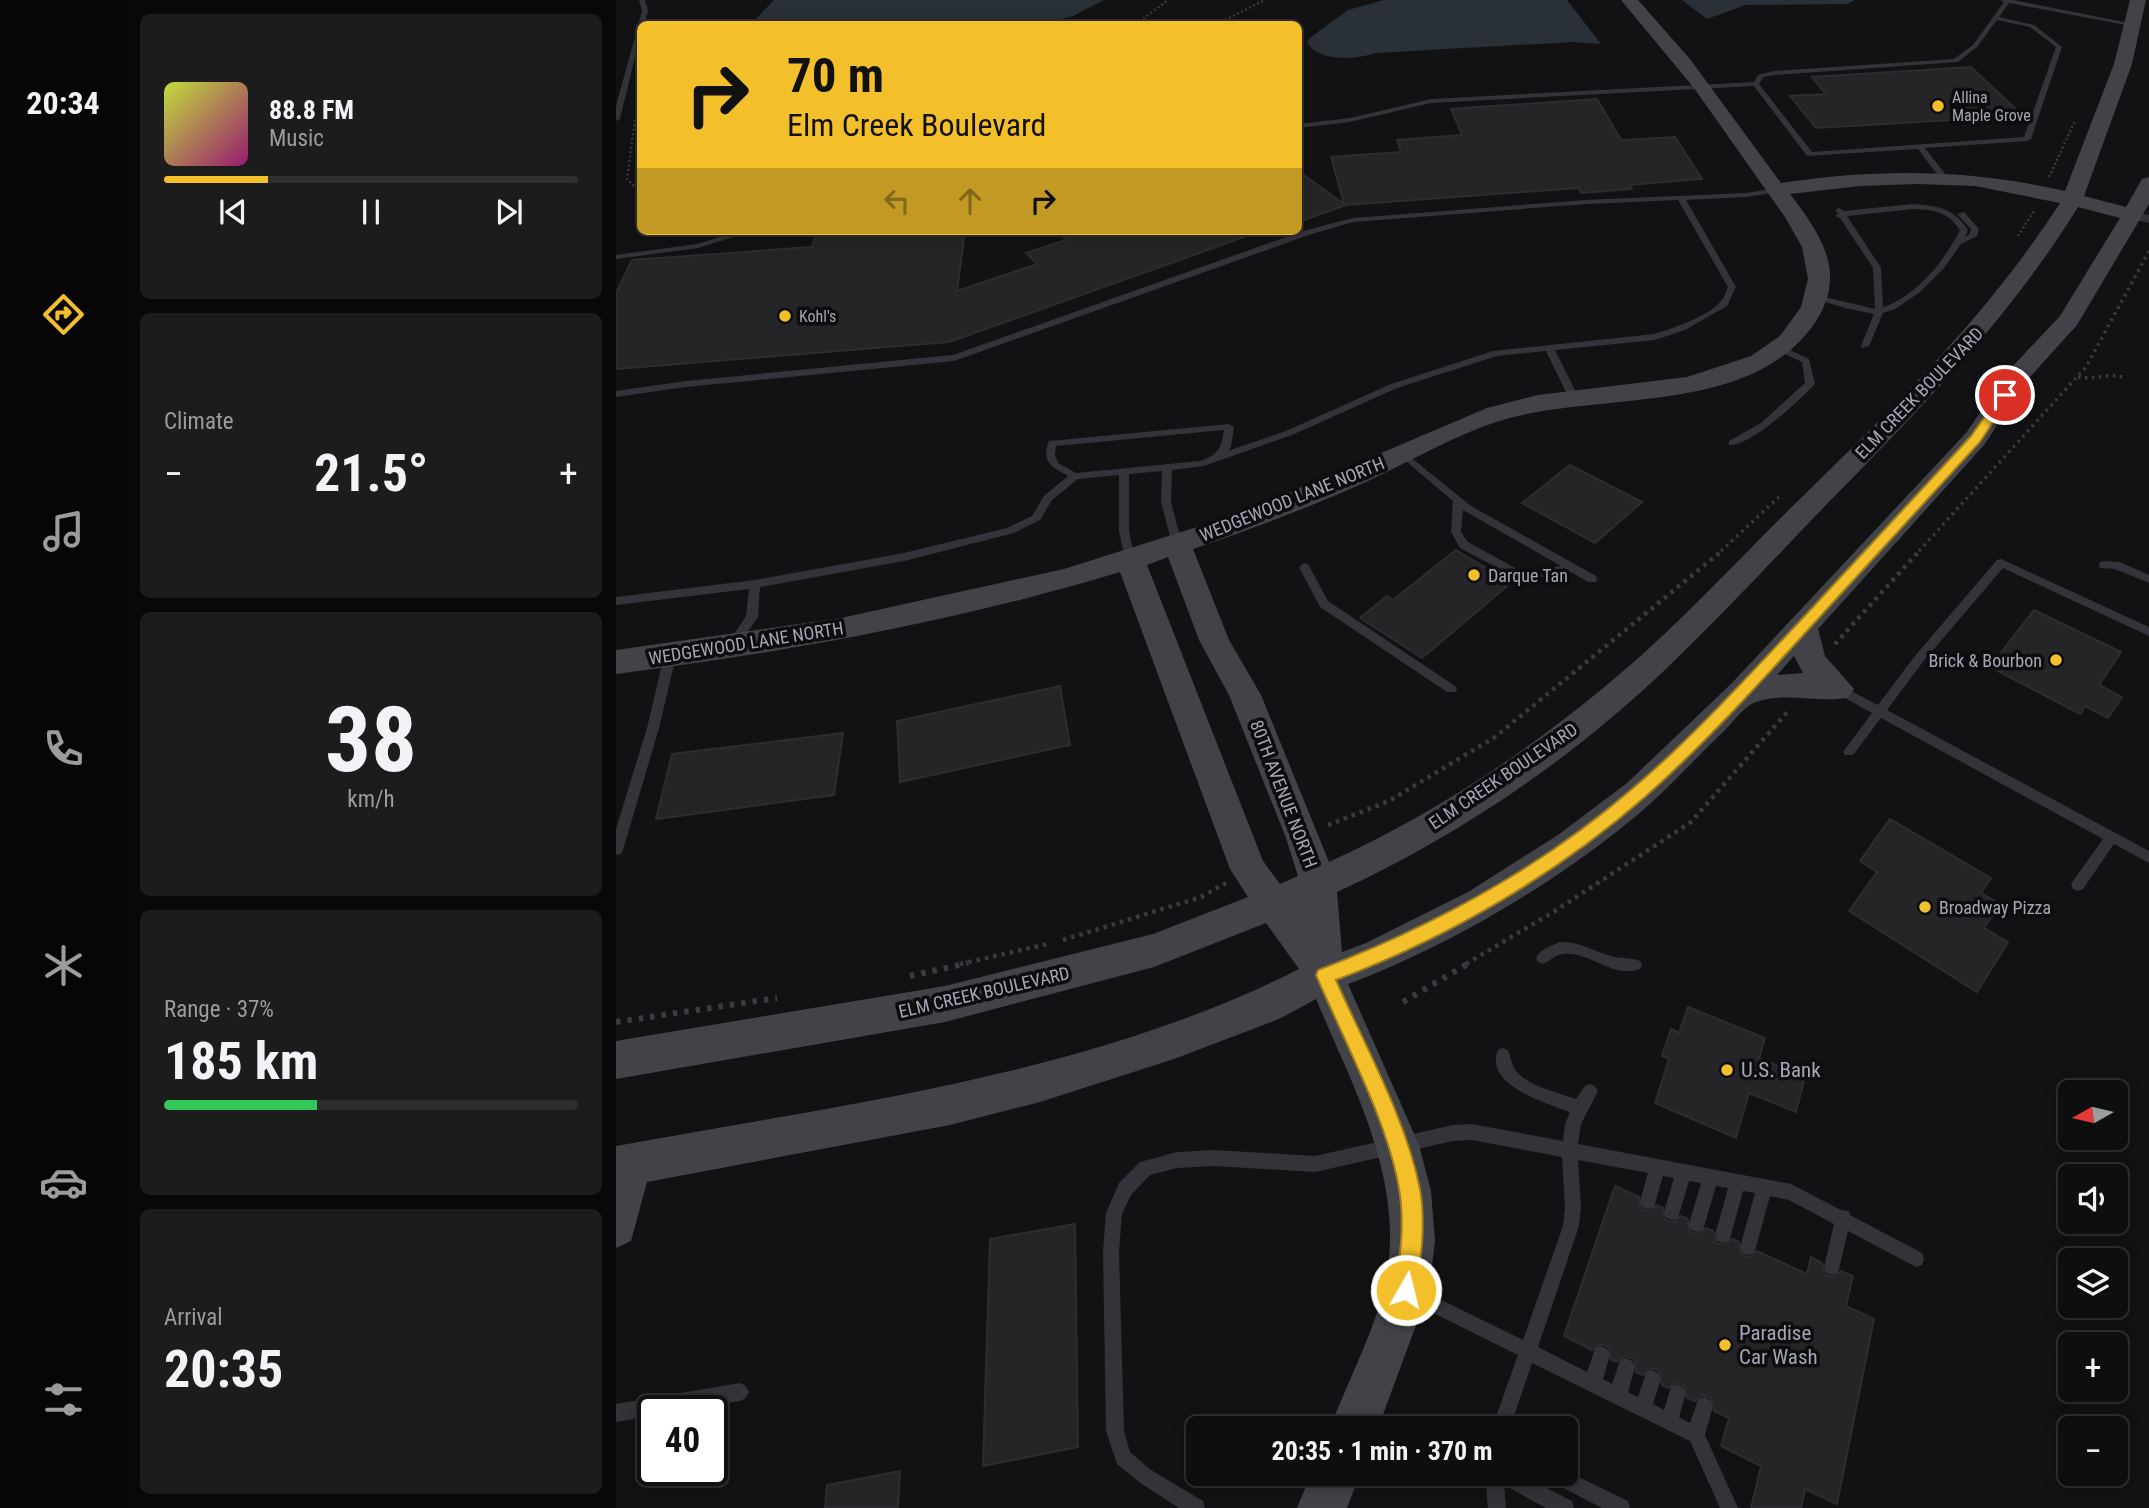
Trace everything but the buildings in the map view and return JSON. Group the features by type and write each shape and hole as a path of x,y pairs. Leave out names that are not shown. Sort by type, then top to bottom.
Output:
{"main road":[{"name":"WEDGEWOOD LANE NORTH","path":"616,662 732,647 939,609 1130,559 1284,505 1484,417 1536,403 1661,390 1706,381 1742,368 1779,348 1801,327 1816,298 1820,274 1815,252 1776,190 1677,52 1629,0"},
{"name":"ELM CREEK BOULEVARD","path":"616,1060 945,1004 1154,950 1318,884 1458,811 1560,741 1656,660 1890,425 1987,321 2040,251 2057,196 2123,64 2134,12"},
{"path":"1776,190 1891,179 1945,179 2000,184 2141,217"},
{"path":"616,1226 623,1165 950,1105 1040,1083 1265,1006 1325,975 1378,956 1459,915 1570,845 1639,793 1742,693 1975,439 2020,373 2069,320 2141,217 2149,183"},
{"name":"80TH AVENUE NORTH","path":"1177,544 1214,640 1245,695 1304,838 1318,884 1325,975"},
{"path":"1130,559 1248,869 1325,975 1398,1145 1410,1191 1413,1241 1406,1290 1359,1416"},
{"path":"1742,693 1821,680 1806,652 1802,626"},
{"path":"1322,1508 1331,1486"}],"lane":[{"path":"642,0 645,10 642,21"},
{"path":"1756,84 1760,76 1774,73 1956,61 1975,46 2006,0 2050,9 2134,12"},
{"path":"2050,9 2057,0"},
{"path":"1756,84 1810,154 2027,139 2059,47 2032,26 1996,18"},
{"path":"616,119 637,41"},
{"path":"1302,126 1350,120 1431,102 1756,84"},
{"path":"1920,147 1945,179"},
{"path":"616,394 685,384 954,358 1343,221 1776,190"},
{"path":"616,601 755,584 904,557 1010,531 1036,518 1048,498 1075,476 1201,464 1249,449 1394,386 1496,353 1655,337 1699,320 1724,304 1732,287 1681,198"},
{"path":"1816,298 1879,311 1911,298 1959,242 1973,236 1975,229 1956,209 1946,204 1927,202 1846,208 1838,211 1877,268 1879,311 1865,346"},
{"path":"616,257 698,246 735,235"},
{"path":"1732,443 1764,425 1810,384 1805,361 1779,348"},
{"path":"1550,349 1574,398"},
{"path":"1075,476 1054,465 1050,456 1052,443 1229,427 1226,447 1216,458"},
{"path":"1403,454 1458,501 1592,579"},
{"path":"1167,468 1167,502 1177,544"},
{"path":"1124,471 1124,531 1130,559"},
{"path":"1458,501 1456,532 1464,545 1515,573 1537,574 1573,568"},
{"path":"1850,752 1918,660 2001,563 2149,632"},
{"path":"2104,565 2116,565 2149,579"},
{"path":"1304,567 1324,604 1451,689"},
{"path":"732,647 751,617 755,584"},
{"path":"616,850 653,728 670,656"},
{"path":"1821,680 2149,857"},
{"path":"2078,885 2111,838"},
{"path":"1543,958 1551,951 1575,947 1614,964 1635,965"},
{"path":"1503,1055 1503,1065 1508,1075 1521,1084 1577,1107"},
{"path":"1505,1416 1571,1226 1575,1201 1567,1151 1577,1107 1590,1091"},
{"path":"1196,1508 1145,1476 1123,1458 1115,1431 1111,1252 1114,1213 1125,1189 1146,1168 1177,1160 1247,1158 1315,1164 1472,1132 1791,1192 1843,1217 1916,1259"},
{"path":"1648,1201 1658,1167"},
{"path":"1672,1212 1684,1172"},
{"path":"1697,1224 1711,1177"},
{"path":"1723,1235 1738,1182"},
{"path":"1748,1247 1765,1186"},
{"path":"1832,1267 1843,1217"},
{"path":"1406,1290 1618,1395 1669,1422 1699,1442 1729,1508"},
{"path":"1592,1382 1601,1354"},
{"path":"1618,1395 1626,1367"},
{"path":"1643,1408 1652,1380"},
{"path":"616,1413 740,1392"},
{"path":"1669,1422 1677,1393"},
{"path":"1699,1442 1704,1406"},
{"path":"1496,1486 1500,1507"},
{"path":"1524,1486 1565,1508"},
{"path":"1578,1486 1621,1508"}],"path":[{"path":"1140,21 1167,0"},
{"path":"1223,21 1265,0"},
{"path":"2012,244 2057,196 2080,109"},
{"path":"635,118 627,179 637,186"},
{"path":"1403,1002 1555,911 1691,822 1821,680 2078,377 2149,251"},
{"path":"2078,377 2089,379 2106,373 2123,377"},
{"path":"1304,838 1331,823 1389,801 1494,737 1714,558 1784,492"},
{"path":"897,979 1063,940 1139,917 1201,897 1248,869"},
{"path":"616,1021 791,996"}],"shaded area":[{"path":"774,0 1104,0 1073,16 1054,21 754,21"},
{"path":"1384,0 1567,0 1601,44 1573,42 1375,53 1338,58 1319,53 1307,42 1348,10"},
{"path":"1682,0 1855,0 1847,4 1745,5 1707,19"}],"place":[{"name":"Allina Maple Grove","path":"1938,106"},
{"name":"Kohl's","path":"785,316"},
{"name":"Darque Tan","path":"1474,575"},
{"name":"Brick & Bourbon","path":"2056,660"},
{"name":"Broadway Pizza","path":"1925,907"},
{"name":"U.S. Bank","path":"1727,1070"},
{"name":"Paradise Car Wash","path":"1725,1345"}],"route":[{"path":"1406,1290 1413,1241 1410,1191 1398,1145 1325,975 1378,956 1481,903 1570,845 1639,793 1696,741 1742,693 1975,439 2005,395"}]}
